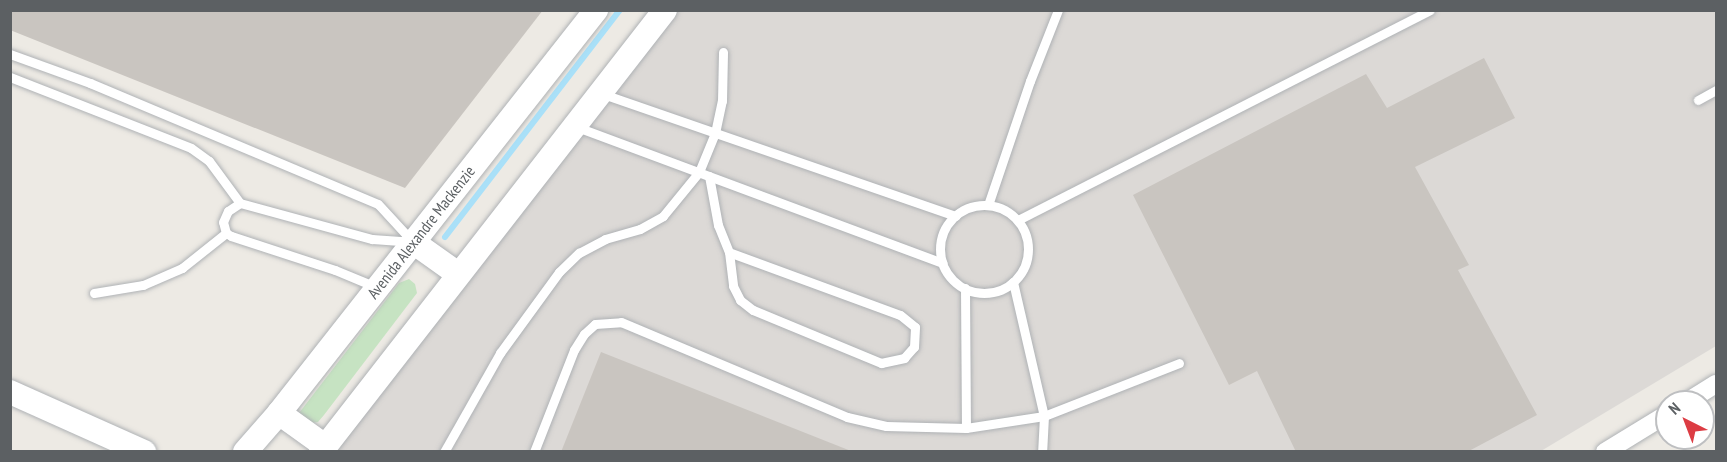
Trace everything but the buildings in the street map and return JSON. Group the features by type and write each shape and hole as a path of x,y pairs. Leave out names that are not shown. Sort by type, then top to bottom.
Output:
{"street":[{"name":"Avenida Alexandre Mackenzie","path":"245,452 279,413 596,10"},
{"path":"279,413 323,449 665,10"},
{"path":"413,242 458,274"},
{"path":"10,392 144,452"},
{"path":"1612,450 1655,422"}],"lane":[{"path":"988,205 1030,81 1058,10"},
{"path":"1018,220 1430,10"},
{"path":"444,452 500,353 559,272 579,253 606,239 640,228 663,216 699,172 715,133 722,101 723,52"},
{"path":"10,54 90,83 378,204 413,242"},
{"path":"10,77 190,148 209,161 240,203 372,239 413,242"},
{"path":"1698,100 1716,90"},
{"path":"601,93 956,216"},
{"path":"574,126 943,263"},
{"path":"709,176 718,225 729,252 732,286 740,300 753,310 881,363 904,358 914,347 915,327 900,315 729,252"},
{"path":"226,233 223,222 228,211 240,203"},
{"path":"988,205 1004,209 1018,220 1026,234 1029,252 1024,268 1013,282 999,291 981,293 965,288 951,278 943,263 940,246 945,229 956,216 970,207 988,205"},
{"path":"226,233 335,270 378,288"},
{"path":"94,293 142,285 182,268 226,233"},
{"path":"1013,282 1044,416 1042,452"},
{"path":"965,288 966,428"},
{"path":"534,452 574,350 584,334 595,324 621,322 847,417 886,426 966,428 1044,416 1179,363"}],"shaded area":[{"path":"676,11 1716,11 1716,346 1541,451 334,452"}],"green space":[{"path":"409,279 415,284 417,293 324,415 318,422 310,423 299,413 399,283"}],"waterway":[{"path":"445,237 620,10"}]}
